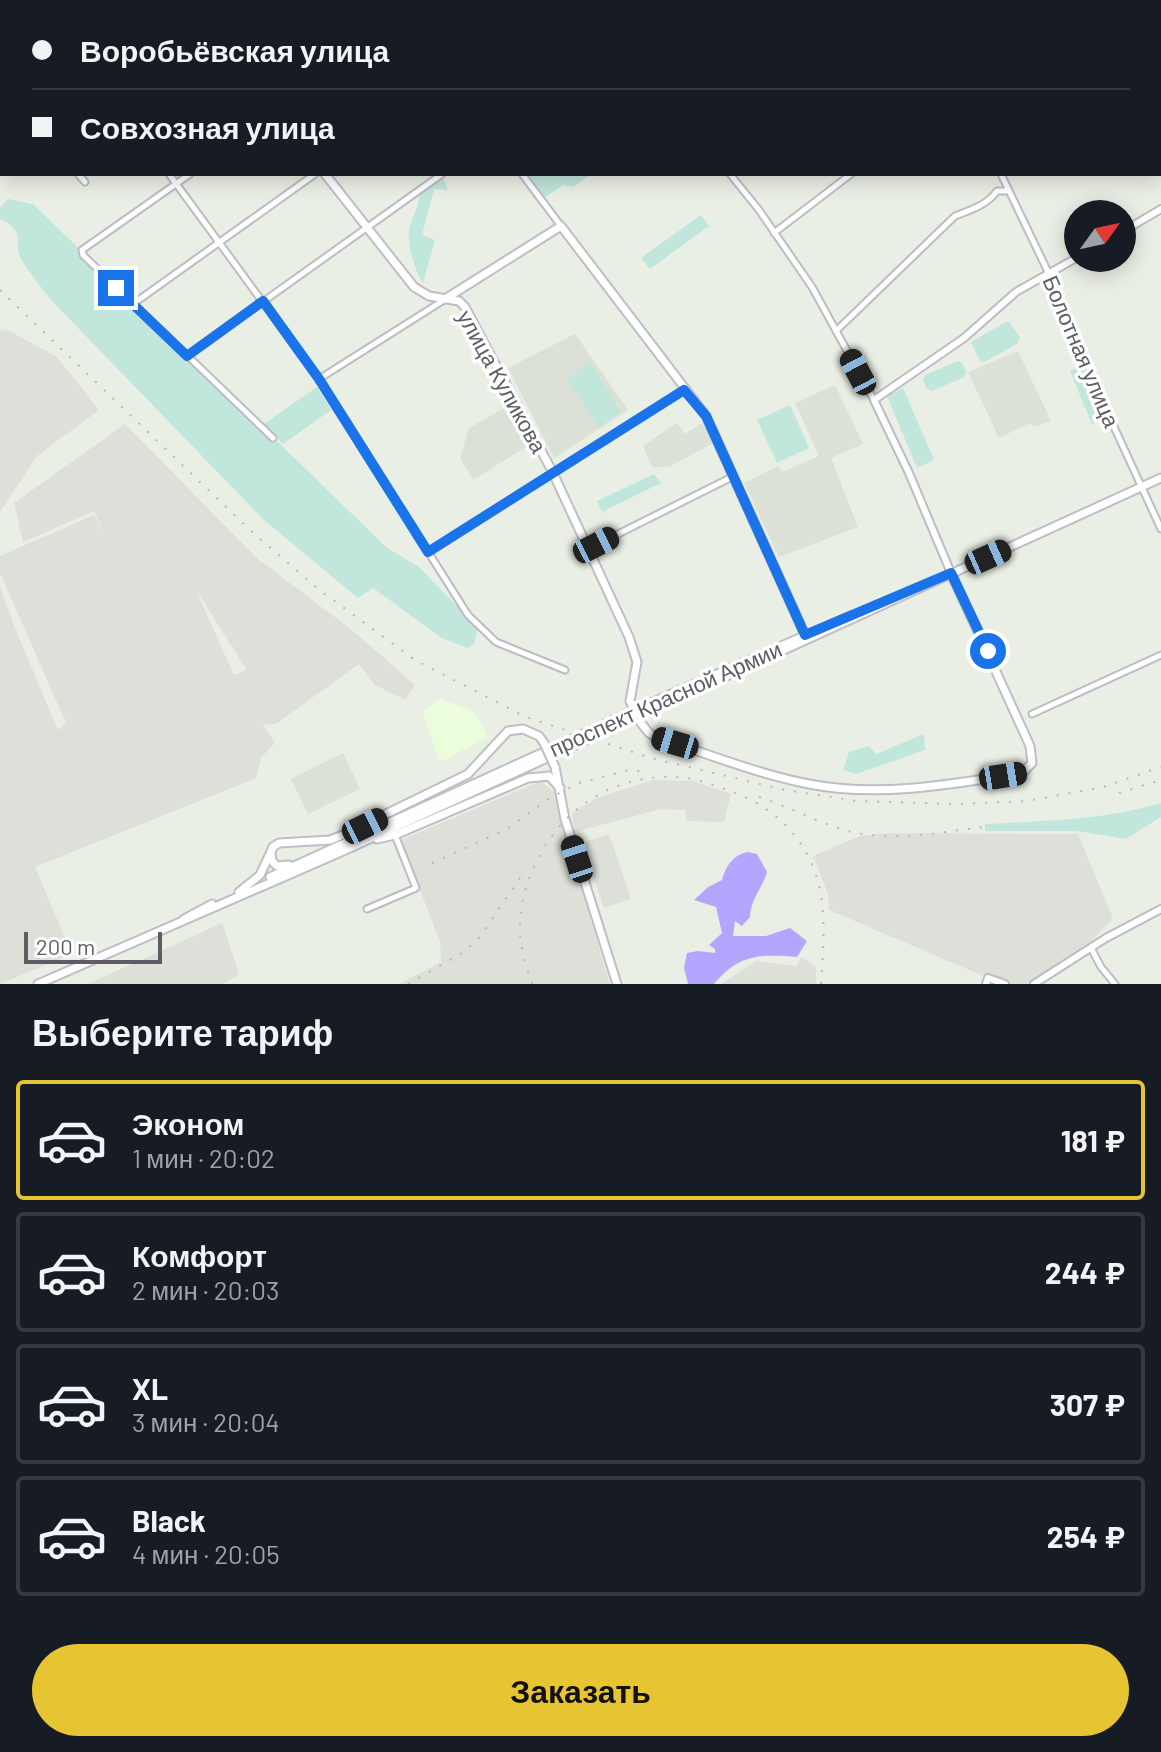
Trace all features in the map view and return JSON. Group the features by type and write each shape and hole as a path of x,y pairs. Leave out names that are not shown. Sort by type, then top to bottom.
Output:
{"main road":[{"name":"улица Куликова","path":"327,176 414,287 429,296 459,301 465,307 553,473 634,650 637,662 631,698 641,723 649,733 807,784 834,788 888,790 1022,773 1028,769 1032,755 1019,716 951,573"},
{"path":"445,299 561,226 706,416 805,635"},
{"name":"проспект Красной Армии","path":"513,770 1161,478"},
{"name":"проспект Красной Армии","path":"513,770 805,635 951,573"},
{"path":"239,892 260,875 273,847 279,843 330,840 343,835 456,781 477,766 500,736 508,731 523,729 539,736 555,767 568,830 617,984"},
{"path":"341,852 513,770"},
{"path":"38,984 280,875 304,861 513,770"},
{"path":"182,920 189,914 280,875 395,835 528,778 549,776 560,788"},
{"path":"273,847 271,858 277,866 304,861"},
{"path":"273,847 269,862 280,875"}],"street":[{"path":"80,176 85,182"},
{"path":"170,176 319,379 468,615 496,642 565,670"},
{"path":"187,176 82,250 83,255 273,438"},
{"path":"133,304 312,176"},
{"path":"187,356 439,176"},
{"path":"524,176 561,226"},
{"path":"731,176 812,287 874,400 951,573"},
{"path":"774,233 848,176"},
{"name":"Болотная улица","path":"1002,176 1049,274 1161,529"},
{"path":"836,331 955,216 977,208 997,191 1009,191"},
{"path":"1136,224 1161,209"},
{"path":"874,400 964,338 1005,300 1064,265"},
{"path":"319,379 445,299"},
{"path":"428,552 684,390"},
{"path":"588,546 734,476"},
{"path":"1032,714 1161,655"},
{"path":"367,909 416,888 395,835"},
{"path":"1034,984 1161,909"},
{"path":"1091,948 1115,984"},
{"path":"987,981 1005,984"}],"shaded area":[{"path":"528,176 588,176 573,187 563,185 544,198"},
{"path":"440,179 444,180 448,190 434,189 422,235 435,240 423,283 412,256 409,232 419,194"},
{"path":"8,199 33,204 387,548 419,567 478,628 474,644 467,648 442,638 373,588 358,598 264,520 50,299 22,261 17,233 0,219 0,207"},
{"path":"701,215 709,226 650,269 641,258"},
{"path":"1008,321 1020,337 1018,343 985,362 980,361 971,342"},
{"path":"8,330 57,357 99,410 37,456 0,512 0,331"},
{"path":"575,334 628,410 554,458 508,368"},
{"path":"1018,351 1051,421 1034,427 1030,423 999,438 968,372"},
{"path":"958,361 966,372 964,377 932,391 927,389 923,380 925,375"},
{"path":"590,363 621,412 598,427 567,378"},
{"path":"1082,365 1105,419 1092,424 1070,371"},
{"path":"835,385 863,444 831,458 858,527 779,557 744,483 778,466 782,472 819,456 795,403"},
{"path":"317,387 331,410 283,444 264,424"},
{"path":"903,388 934,460 917,468 887,396"},
{"path":"790,405 809,448 777,463 757,420"},
{"path":"506,407 529,445 473,480 460,458 469,428"},
{"path":"677,423 685,434 702,423 713,443 669,467 652,467 643,446"},
{"path":"125,424 258,559 352,630 415,685 405,700 375,685 359,664 276,724 263,724 275,743 261,758 256,778 35,867 72,954 0,984 0,586 58,730 66,723 0,573 0,556 94,515 103,532 94,511 23,542 14,503","holes":["195,588 246,670 234,675"]},
{"path":"654,474 661,483 602,512 597,501"},
{"path":"440,699 474,711 488,737 440,762 422,711"},
{"path":"924,734 925,750 856,774 843,770 849,752 869,746 876,754"},
{"path":"343,753 360,789 308,814 291,779"},
{"path":"653,780 693,781 731,794 724,822 686,821 685,810 661,809 575,832 572,813 597,798"},
{"path":"541,781 558,796 570,851 610,984 399,984 441,962 440,942 401,840"},
{"path":"1161,803 1161,817 1126,839 1077,831 985,831 985,824 1096,816"},
{"path":"887,833 1078,834 1113,918 1064,971 1037,984 1002,984 829,910 828,894 813,856 860,836"},
{"path":"609,834 631,899 604,908 582,843"},
{"path":"747,852 757,854 767,872 750,917 742,926 735,921 733,936 766,936 790,928 807,941 797,957 751,958 732,967 714,984 688,984 684,968 687,953 715,953 709,945 722,933 716,907 694,900 708,887 722,880 730,862"},
{"path":"222,923 239,974 223,984 88,984"},
{"path":"801,957 816,967 816,984 721,984 756,961 797,966"}],"railway":[{"path":"0,290 251,531 318,589 415,660 526,717 651,758 785,790 857,801 957,804 1027,801 1103,787 1161,767"},
{"path":"432,863 507,829 550,798 579,783 629,770 640,771"},
{"path":"532,984 521,944 521,911 531,873 552,836 566,819 601,794 641,779 663,777 698,780 733,792 771,812 792,832 808,855 821,897 824,926 821,984"},
{"path":"1119,793 1161,780"},
{"path":"759,797 828,825 868,835 918,835 983,827"},
{"path":"408,984 464,952 480,937 526,869"}],"route":[{"path":"116,288 187,356 263,301 319,379 428,552 684,390 706,416 805,635 951,573 988,651"}]}
